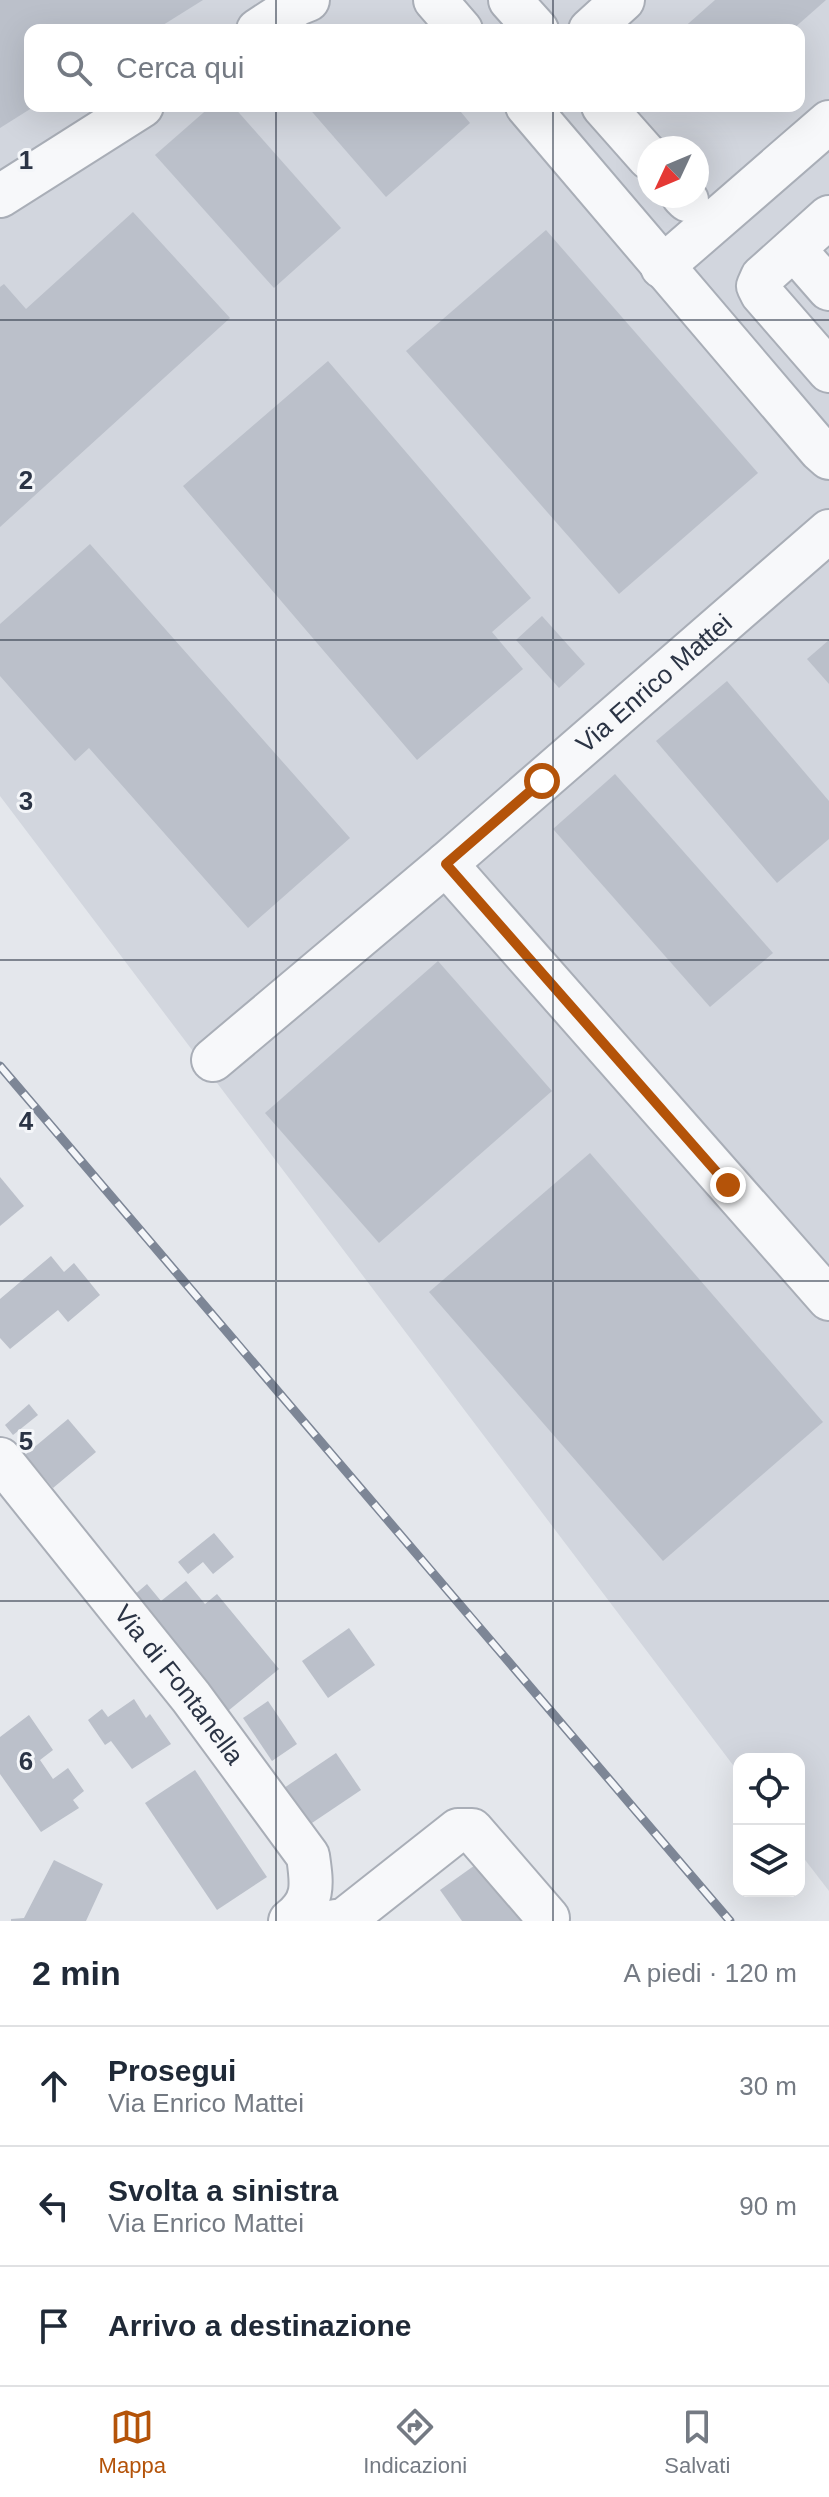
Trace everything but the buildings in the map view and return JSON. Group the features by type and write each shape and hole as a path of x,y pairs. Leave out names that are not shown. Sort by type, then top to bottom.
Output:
{"street":[{"path":"267,24 308,0"},
{"path":"435,0 456,24"},
{"path":"510,0 532,24"},
{"path":"0,196 133,112"},
{"path":"532,112 829,458"},
{"path":"608,112 637,144"},
{"path":"662,267 829,122"},
{"path":"829,217 762,277 758,286 829,371"},
{"path":"794,249 829,289"},
{"name":"Via Enrico Mattei","path":"213,1060 446,864 829,531"},
{"path":"446,864 829,1299"},
{"name":"Via di Fontanella","path":"0,1459 191,1697 308,1856 313,1886 311,1919"},
{"path":"311,1919 344,1920 458,1830 472,1830 548,1918"}],"shaded area":[{"path":"0,0 829,0 829,1891 805,1860 805,1753 733,1753 733,1765 0,796"}],"railway":[{"path":"0,1066 730,1921"}],"route":[{"path":"542,781 446,864 728,1185"}]}
